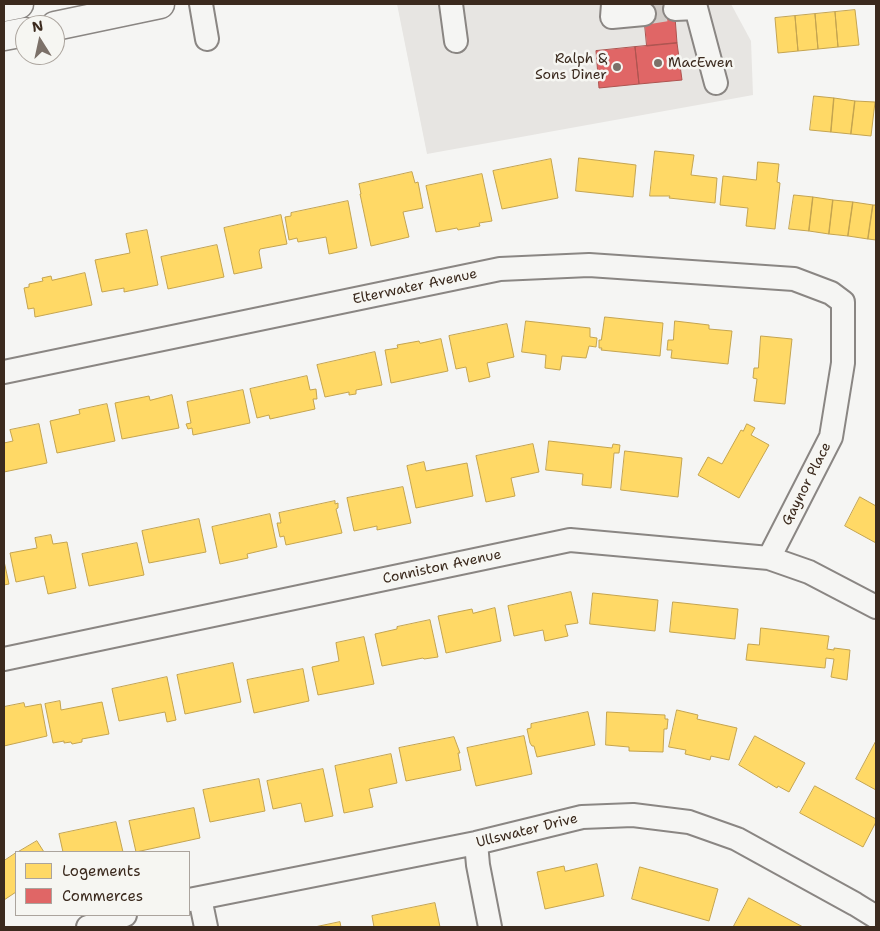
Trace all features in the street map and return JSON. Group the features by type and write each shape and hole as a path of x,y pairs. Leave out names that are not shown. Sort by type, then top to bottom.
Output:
{"main road":[{"path":"4,7 18,4"},
{"path":"65,24 160,4"}],"street":[{"path":"201,4 207,39"},
{"path":"451,4 456,40"},
{"path":"613,4 612,17 644,14"},
{"path":"688,7 716,83"},
{"name":"Elterwater Avenue","path":"4,372 500,270 589,265 794,278 831,293"},
{"name":"Gaynor Place","path":"769,558 831,438 843,363 843,302 831,293"},
{"name":"Conniston Avenue","path":"4,659 570,540 769,558 809,572 876,607"},
{"name":"Ullswater Drive","path":"194,899 476,843 582,817 633,815 689,822 737,839 876,917"},
{"path":"476,843 478,865 490,927"},
{"path":"194,899 206,927"},
{"path":"88,927 122,916"},
{"path":"874,927 876,922"}],"shaded area":[{"path":"397,4 731,4 751,41 753,95 427,154"}],"building: Logements":[{"path":"855,10 859,45 838,47 835,12"},
{"path":"835,12 838,47 818,49 815,14"},
{"path":"815,14 818,49 798,51 795,16"},
{"path":"795,16 798,51 778,53 775,18"},
{"path":"814,96 834,98 831,132 810,130"},
{"path":"834,98 855,101 851,134 831,132"},
{"path":"855,101 875,102 871,136 851,134"},
{"path":"655,151 694,155 691,175 717,178 715,203 669,198 670,196 650,196"},
{"path":"579,158 636,165 633,197 576,191"},
{"path":"551,159 558,198 502,209 493,171"},
{"path":"758,162 779,164 777,182 780,183 775,229 746,226 748,208 720,205 723,176 756,180"},
{"path":"412,172 415,183 418,182 423,208 403,212 409,237 371,246 359,184"},
{"path":"482,174 492,221 479,223 480,226 436,232 426,186"},
{"path":"794,195 813,197 809,231 789,229"},
{"path":"813,197 833,200 829,234 809,231"},
{"path":"833,200 853,202 848,236 829,234"},
{"path":"348,201 357,248 329,254 326,237 298,242 297,238 289,240 285,217 291,216 291,213"},
{"path":"853,202 873,205 868,239 848,236"},
{"path":"873,205 876,205 876,240 868,239"},
{"path":"281,215 287,244 260,249 262,268 234,274 224,228"},
{"path":"147,230 158,285 124,292 124,288 102,292 95,260 130,253 126,234"},
{"path":"217,245 224,277 168,289 161,257"},
{"path":"85,273 92,305 35,317 34,308 28,309 24,288 29,287 29,284 43,281 42,278 51,276 52,280"},
{"path":"605,317 663,323 660,356 601,350 602,348 599,348 599,340 601,340"},
{"path":"526,321 590,328 590,337 597,338 596,347 589,346 586,358 562,356 560,370 545,368 546,355 522,352"},
{"path":"675,321 709,325 709,329 732,331 728,364 671,358 672,350 667,350 668,340 673,340"},
{"path":"507,324 514,357 487,363 490,377 469,382 466,367 456,369 449,336"},
{"path":"761,336 792,339 785,404 754,401 757,379 753,378 754,368 758,368"},
{"path":"441,339 448,371 391,383 385,350 398,348 397,345"},
{"path":"375,352 382,385 356,390 356,394 349,395 349,392 325,397 317,365"},
{"path":"307,376 310,390 316,389 317,399 313,399 315,409 270,419 269,415 257,418 250,389"},
{"path":"243,390 250,423 193,435 192,428 188,429 186,424 191,423 187,402"},
{"path":"172,395 179,428 122,439 115,403 149,396 150,400"},
{"path":"107,404 115,441 57,453 50,421 80,414 79,410"},
{"path":"39,424 47,463 4,472 4,443 13,441 10,430"},
{"path":"747,424 755,428 751,435 769,445 739,498 698,475 708,457 722,464 741,430 743,431"},
{"path":"549,441 612,448 613,444 620,445 619,453 614,453 611,488 582,485 583,474 546,470"},
{"path":"533,444 539,472 511,478 515,496 486,502 476,456"},
{"path":"625,451 682,458 678,497 621,490"},
{"path":"424,462 426,471 467,463 473,496 416,508 407,466"},
{"path":"403,487 411,523 377,530 377,526 354,531 347,498"},
{"path":"860,497 876,506 876,543 845,526"},
{"path":"335,501 335,504 338,503 338,508 336,509 342,533 286,545 284,536 280,537 277,523 281,523 279,513"},
{"path":"270,514 277,547 247,554 248,558 220,564 212,527"},
{"path":"199,519 206,552 149,563 142,531"},
{"path":"51,535 53,544 67,542 76,588 48,594 44,576 16,582 10,553 37,548 35,538"},
{"path":"137,543 144,575 89,586 82,554"},
{"path":"4,561 9,584 4,585"},
{"path":"571,592 578,623 565,625 568,636 545,641 543,630 514,636 508,606"},
{"path":"593,593 658,600 655,631 590,624"},
{"path":"673,602 738,609 735,639 670,632"},
{"path":"495,608 501,641 446,653 438,616 472,609 473,613"},
{"path":"430,620 438,657 382,666 375,634"},
{"path":"761,628 829,636 827,649 850,650 847,680 831,677 834,659 826,658 825,668 746,660 748,644 759,645"},
{"path":"364,637 374,684 318,695 312,667 339,661 336,643"},
{"path":"233,663 241,702 185,714 177,675"},
{"path":"303,669 309,701 254,713 247,680"},
{"path":"167,677 176,720 167,722 165,712 119,721 112,689"},
{"path":"60,701 61,710 102,702 109,734 82,739 82,742 72,744 71,742 64,743 64,741 53,743 45,704"},
{"path":"24,703 25,707 41,704 47,736 4,746 4,707"},
{"path":"677,710 698,715 697,719 737,728 729,760 711,756 710,760 685,754 686,750 669,747"},
{"path":"588,712 595,745 537,757 534,746 530,743 527,729 531,728 531,724"},
{"path":"607,712 665,715 665,719 668,719 667,729 664,729 663,752 629,751 629,747 606,745"},
{"path":"524,736 532,774 476,786 467,748"},
{"path":"755,736 805,763 789,792 778,786 777,788 739,765"},
{"path":"454,737 460,753 458,753 461,770 406,781 399,748"},
{"path":"876,741 876,790 856,779"},
{"path":"391,754 397,783 369,789 373,807 344,813 335,766"},
{"path":"323,769 333,816 305,822 301,803 273,809 267,781"},
{"path":"259,779 265,811 210,822 203,790"},
{"path":"815,786 876,819 863,847 800,813"},
{"path":"194,808 200,838 136,851 129,821"},
{"path":"116,822 123,851 63,851 59,834"},
{"path":"37,841 43,851 20,851"},
{"path":"15,854 15,893 4,900 4,861"},
{"path":"597,864 604,896 545,909 537,872 564,866 565,871"},
{"path":"640,867 718,889 709,921 632,899"},
{"path":"749,898 803,927 734,926"},
{"path":"435,903 440,927 374,927 372,916"},
{"path":"340,922 341,927 315,927"}],"building: Commerces":[{"name":"MacEwen","path":"643,4 674,4 677,43 647,46"},
{"name":"MacEwen","path":"677,43 682,80 639,84 635,47"},
{"name":"Ralph & Sons Diner","path":"635,47 639,84 599,88 596,51"}],"tunnel":[{"path":"644,14 675,9"}],"place":[{"name":"MacEwen","path":"658,63"},
{"name":"Ralph & Sons Diner","path":"617,67"}]}
